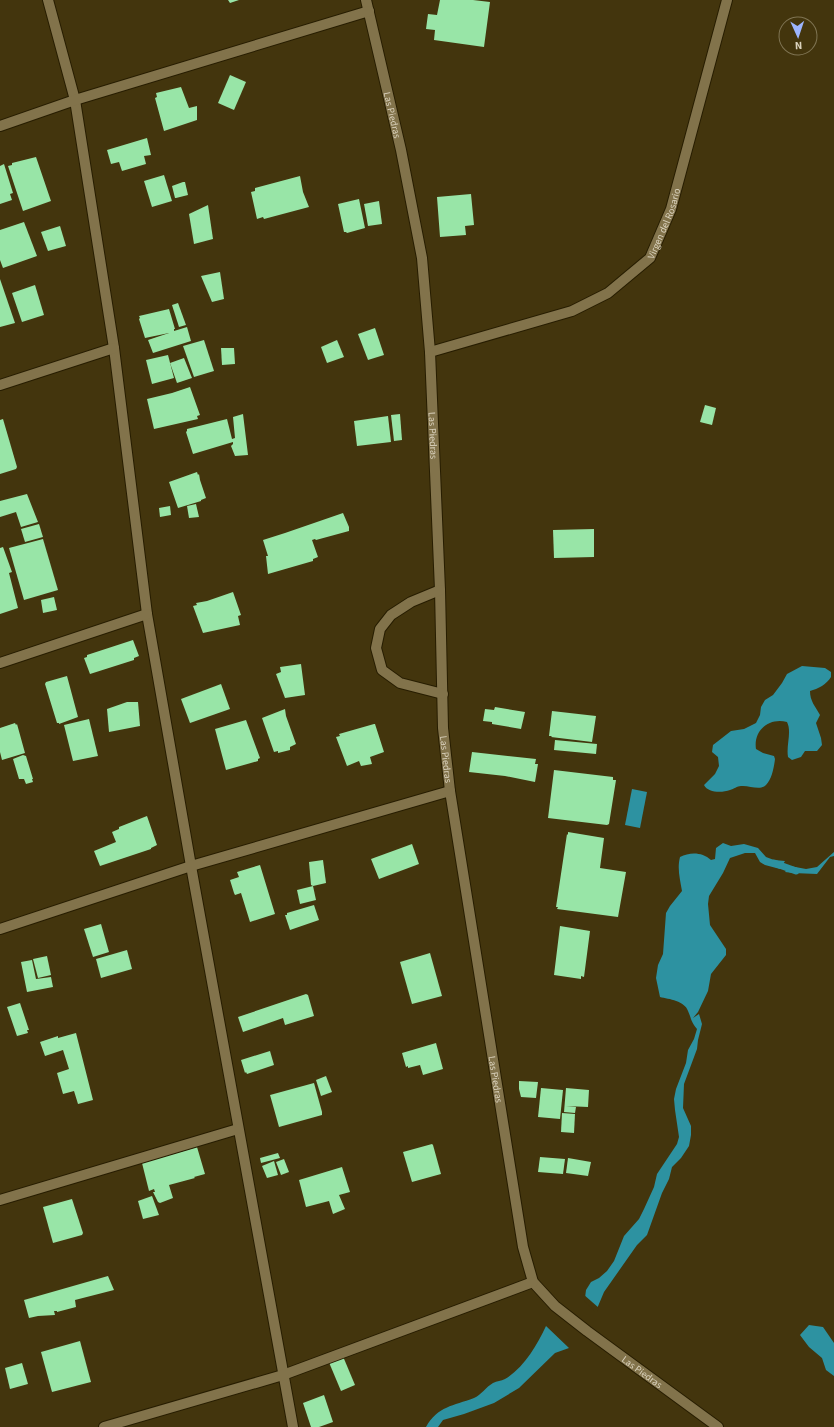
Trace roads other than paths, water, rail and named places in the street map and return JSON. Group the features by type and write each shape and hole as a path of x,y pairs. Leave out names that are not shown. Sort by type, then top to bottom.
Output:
{"street":[{"path":"48,0 75,100 114,348 147,614 190,866 293,1427"},
{"name":"Las Piedras","path":"366,0 401,150 422,258 430,352 440,590 443,728 450,791 523,1247 533,1282 555,1306 587,1332 718,1427"},
{"name":"Virgen del Rosario","path":"430,352 572,311 608,293 650,258 671,209 727,0"},
{"path":"0,126 75,100 368,11"},
{"path":"0,385 114,348"},
{"path":"440,590 412,602 391,615 380,629 376,648 382,670 400,683 443,694"},
{"path":"0,663 147,614"},
{"path":"0,930 190,866 450,791"},
{"path":"0,1200 238,1129"},
{"path":"104,1427 283,1375 533,1282"}],"water":[{"path":"802,666 825,668 831,672 831,677 825,684 810,691 812,701 820,715 816,723 822,745 817,751 805,751 801,757 792,760 788,757 789,730 787,722 775,721 769,723 760,731 756,742 756,749 774,756 775,759 771,776 766,785 761,788 740,786 731,790 719,792 706,788 704,785 715,774 719,766 718,757 712,752 713,745 731,731 744,729 756,723 765,700 773,695 787,674"},
{"path":"632,789 647,792 640,828 625,825"},
{"path":"723,843 731,846 744,844 758,848 766,857 774,860 785,861 780,869 760,862 755,853 745,853 730,858 709,896 708,904 710,925 726,949 726,955 711,974 708,991 698,1012 693,1018 699,1014 702,1024 697,1049 684,1084 683,1108 691,1126 689,1146 681,1158 672,1167 669,1179 662,1193 647,1235 637,1245 604,1292 596,1311 585,1298 586,1290 591,1282 599,1278 607,1271 614,1261 624,1236 639,1219 654,1187 657,1174 677,1144 679,1137 674,1099 676,1089 686,1063 688,1050 697,1029 684,1005 676,1001 660,997 656,978 658,965 663,954 666,913 682,891 679,870 680,857 688,854 700,854 711,860 715,859 716,848"},
{"path":"834,852 834,856 830,857 817,874 785,872 790,866 806,869 817,867"},
{"path":"809,1325 823,1327 834,1343 834,1376 826,1370 822,1358 809,1347 800,1335"},
{"path":"546,1326 569,1348 555,1353 519,1388 494,1403 443,1420 438,1427 426,1427 441,1411 474,1398 493,1383 505,1379 518,1369 529,1356"}],"waterway":[{"path":"774,863 796,871"}]}
